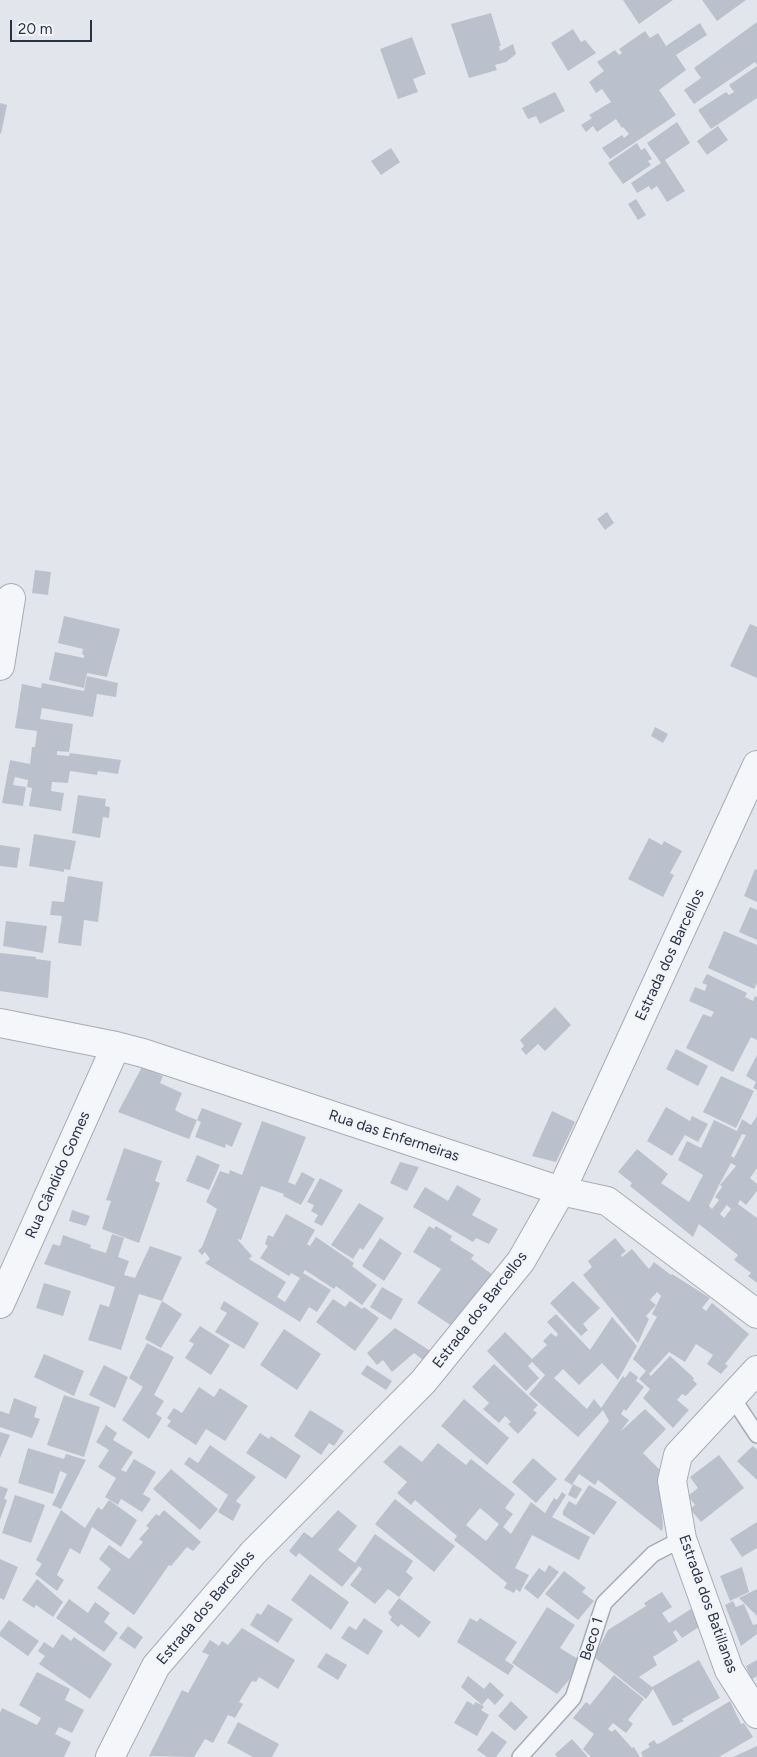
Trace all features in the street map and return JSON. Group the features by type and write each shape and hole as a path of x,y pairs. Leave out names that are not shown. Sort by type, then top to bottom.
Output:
{"street":[{"path":"0,666 11,598"},
{"name":"Estrada dos Barcellos","path":"110,1757 156,1666 252,1553 424,1382 521,1261 561,1191 757,765"},
{"name":"Rua das Enfermeiras","path":"0,1023 116,1046 561,1191 607,1201 757,1314"},
{"name":"Rua Cândido Gomes","path":"0,1304 116,1046"},
{"name":"Estrada dos Batillanas","path":"752,1697 730,1670 682,1539 672,1481 678,1455 757,1370"}],"lane":[{"path":"732,1397 757,1435"},
{"name":"Beco 1","path":"520,1757 573,1698 604,1603 652,1554 682,1539"}],"building":[{"path":"623,0 673,0 639,24"},
{"path":"702,0 746,0 717,21"},
{"path":"491,13 501,46 499,46 500,51 513,44 516,54 506,62 495,65 497,70 469,78 451,24"},
{"path":"757,22 757,65 755,62 694,104 684,90 701,78 694,68"},
{"path":"700,23 707,35 676,55 686,70 659,90 676,115 610,159 602,148 622,135 624,138 629,134 616,119 597,132 593,126 586,132 581,125 592,118 589,115 611,102 602,89 596,93 589,82 604,71 597,62 615,50 619,55 622,53 619,49 645,31 650,38 658,33 666,46"},
{"path":"573,29 581,42 585,40 596,53 568,71 551,43"},
{"path":"412,37 426,74 413,79 418,92 398,99 380,49"},
{"path":"757,66 757,98 711,129 698,110 726,92 729,95 734,92 729,85"},
{"path":"555,92 565,111 540,124 536,116 528,119 522,108"},
{"path":"0,103 7,105 1,134 0,133"},
{"path":"677,122 690,143 665,160 685,191 667,202 657,186 651,190 649,186 637,193 631,183 661,163 647,143"},
{"path":"718,126 728,140 707,155 697,141"},
{"path":"637,143 641,150 645,148 652,159 648,161 651,165 623,184 608,163"},
{"path":"391,148 400,162 381,175 371,161"},
{"path":"636,199 646,215 638,220 628,204"},
{"path":"607,512 614,523 605,530 597,519"},
{"path":"35,570 51,572 48,595 32,593"},
{"path":"64,616 120,629 107,677 87,673 84,688 49,680 55,652 84,658 82,654 83,649 58,643"},
{"path":"750,624 757,627 757,678 730,666"},
{"path":"87,676 118,683 116,697 97,694 93,717 42,708 40,719 73,724 69,752 57,751 57,755 69,756 70,753 121,760 118,774 98,771 97,775 70,771 68,783 52,782 51,791 64,793 61,811 29,806 32,788 27,787 28,780 15,777 13,785 26,787 23,806 2,803 10,760 30,764 32,747 35,747 37,731 15,728 22,684 41,688 42,683 84,691"},
{"path":"655,727 668,734 663,743 651,736"},
{"path":"78,795 106,799 105,806 110,807 109,818 103,817 100,838 72,833"},
{"path":"34,834 76,841 70,870 64,869 64,872 29,866"},
{"path":"649,838 662,845 664,841 682,851 670,873 674,875 663,897 628,879"},
{"path":"0,845 20,848 17,868 0,866"},
{"path":"755,869 757,870 757,902 744,896"},
{"path":"68,876 103,882 98,922 84,920 81,946 58,943 62,916 50,915 52,901 64,902"},
{"path":"750,907 757,910 757,940 739,932"},
{"path":"6,921 47,926 43,953 3,946"},
{"path":"724,931 757,945 757,983 754,989 708,968"},
{"path":"0,953 36,957 36,959 51,961 48,998 0,991"},
{"path":"707,974 747,993 745,997 753,1001 755,996 757,997 757,1040 751,1037 733,1072 686,1048 703,1014 711,1017 714,1012 689,1001 695,987 705,991 707,985 702,983"},
{"path":"555,1007 571,1025 545,1051 538,1044 526,1055 521,1049 524,1046 520,1040"},
{"path":"676,1049 708,1066 698,1086 666,1069"},
{"path":"757,1055 757,1090 753,1088 756,1082 746,1076"},
{"path":"142,1067 163,1076 160,1083 182,1093 175,1110 197,1120 189,1139 118,1112"},
{"path":"721,1076 754,1091 736,1128 703,1112"},
{"path":"666,1107 690,1121 692,1116 708,1124 698,1142 685,1135 672,1156 647,1141"},
{"path":"202,1108 242,1123 232,1147 226,1144 225,1148 195,1137 201,1122 197,1120"},
{"path":"552,1111 575,1122 556,1162 532,1156"},
{"path":"757,1116 757,1168 750,1178 757,1184 757,1191 746,1205 740,1200 738,1204 757,1218 757,1283 748,1276 751,1273 734,1260 738,1255 699,1224 693,1237 630,1186 632,1183 618,1172 637,1149 668,1174 661,1183 689,1202 703,1175 678,1160 687,1141 701,1148 714,1120 737,1131 742,1119 751,1125","holes":["742,1134 746,1135 734,1158 731,1156","731,1163 736,1166 720,1185 722,1187 715,1197 719,1200 712,1209 709,1206","727,1205 731,1209 724,1218 720,1214"]},
{"path":"262,1121 306,1137 288,1182 295,1185 302,1172 315,1179 301,1205 283,1196 284,1194 261,1186 241,1240 237,1239 252,1256 249,1259 286,1282 277,1297 285,1302 300,1278 291,1273 289,1276 260,1258 268,1246 265,1244 268,1235 273,1237 286,1214 315,1230 307,1244 310,1246 316,1237 354,1263 352,1266 377,1285 362,1305 336,1286 334,1289 305,1270 303,1273 331,1290 317,1312 309,1307 300,1322 205,1263 210,1259 205,1252 202,1255 198,1251 202,1247 217,1209 206,1202 220,1171 229,1174 230,1170 242,1175"},
{"path":"124,1148 162,1161 155,1181 160,1183 139,1243 102,1229 111,1201 106,1200"},
{"path":"197,1155 220,1165 209,1190 186,1181"},
{"path":"400,1162 419,1167 407,1191 390,1183"},
{"path":"320,1178 343,1190 322,1226 314,1222 318,1215 311,1211 314,1205 307,1202"},
{"path":"457,1185 481,1199 472,1215 498,1229 489,1244 476,1238 473,1242 413,1207 425,1187 448,1201"},
{"path":"359,1203 384,1218 363,1250 360,1248 353,1259 331,1245"},
{"path":"72,1210 90,1216 86,1226 69,1221"},
{"path":"429,1226 434,1229 436,1226 452,1236 450,1240 474,1255 471,1259 493,1275 455,1328 417,1303 441,1269 413,1252"},
{"path":"112,1234 124,1238 118,1257 129,1261 124,1275 135,1278 150,1246 182,1257 162,1301 139,1294 121,1350 88,1340 100,1304 109,1307 115,1287 44,1264 53,1244 60,1246 63,1235 91,1245 90,1248 106,1253"},
{"path":"380,1238 402,1253 384,1281 362,1266"},
{"path":"615,1238 626,1251 621,1255 622,1257 632,1249 649,1269 654,1262 671,1275 710,1298 702,1308 706,1311 712,1303 749,1334 725,1364 728,1366 721,1374 707,1364 713,1355 696,1344 685,1362 669,1352 649,1374 651,1376 670,1356 694,1378 693,1380 697,1384 686,1396 682,1394 677,1400 689,1410 673,1428 643,1398 650,1389 639,1379 646,1371 633,1359 657,1317 652,1314 661,1296 657,1292 650,1300 656,1305 646,1316 649,1319 638,1343 583,1275 592,1267 588,1261"},
{"path":"573,1281 600,1308 583,1324 588,1330 581,1336 550,1303"},
{"path":"44,1283 71,1291 63,1316 36,1308"},
{"path":"382,1287 403,1299 391,1320 370,1307"},
{"path":"333,1299 345,1307 350,1301 362,1309 364,1307 379,1318 355,1351 316,1322"},
{"path":"162,1301 182,1314 161,1348 145,1339"},
{"path":"224,1301 259,1323 244,1349 215,1332 227,1313 220,1309"},
{"path":"556,1314 590,1350 612,1317 637,1346 618,1380 602,1363 579,1385 563,1369 554,1378 587,1409 594,1399 601,1408 623,1376 625,1378 630,1371 638,1377 636,1381 644,1387 626,1411 624,1409 621,1414 629,1420 620,1432 645,1409 666,1429 643,1453 659,1469 662,1531 598,1480 595,1485 579,1474 572,1485 564,1480 609,1421 603,1410 578,1437 529,1394 545,1375 532,1362 528,1366 539,1378 526,1391 487,1351 505,1332 532,1359 547,1345 543,1341 551,1333 556,1337 558,1334 547,1322"},
{"path":"200,1326 230,1345 211,1375 185,1358 194,1344 189,1341"},
{"path":"395,1328 432,1352 423,1360 414,1353 392,1372 383,1360 377,1365 367,1353"},
{"path":"284,1329 321,1354 297,1390 260,1365"},
{"path":"147,1343 174,1357 154,1395 164,1401 156,1414 162,1418 149,1439 122,1420 143,1387 129,1378"},
{"path":"44,1354 84,1371 74,1396 34,1377"},
{"path":"494,1364 538,1405 533,1410 537,1413 518,1434 508,1424 511,1422 505,1416 499,1423 483,1409 489,1403 472,1387"},
{"path":"104,1365 128,1377 115,1408 89,1395"},
{"path":"367,1365 392,1381 386,1390 361,1374"},
{"path":"199,1387 214,1397 220,1388 248,1406 225,1441 206,1429 196,1445 167,1426 171,1421 167,1418 174,1408 182,1413"},
{"path":"64,1395 100,1407 84,1457 47,1445"},
{"path":"14,1398 37,1407 34,1417 40,1419 32,1438 0,1427 0,1411 9,1414"},
{"path":"464,1399 509,1438 487,1465 441,1426"},
{"path":"310,1410 344,1431 334,1446 329,1443 321,1455 294,1436"},
{"path":"106,1425 117,1433 113,1440 133,1452 121,1470 126,1472 134,1459 156,1472 143,1494 151,1499 142,1512 121,1499 118,1505 105,1497 116,1478 98,1467 109,1450 96,1442"},
{"path":"0,1432 10,1435 0,1458"},
{"path":"260,1433 269,1439 271,1436 301,1456 286,1479 246,1453"},
{"path":"438,1443 466,1465 471,1459 515,1494 505,1508 513,1514 503,1527 511,1534 531,1502 545,1513 554,1498 557,1500 562,1492 566,1495 552,1517 590,1537 579,1560 532,1535 515,1568 529,1575 520,1592 516,1589 514,1593 504,1588 507,1583 454,1540 457,1536 415,1500 411,1505 397,1493 407,1482 383,1462 400,1445 422,1462","holes":["480,1508 499,1524 486,1541 466,1525"]},
{"path":"210,1445 256,1477 236,1501 241,1505 233,1521 218,1512 228,1495 184,1464 189,1457 198,1463"},
{"path":"753,1446 757,1450 757,1480 737,1461"},
{"path":"28,1448 64,1459 66,1454 86,1460 61,1509 52,1505 67,1474 60,1471 53,1494 18,1483"},
{"path":"719,1455 744,1488 701,1522 690,1509 695,1505 688,1496 698,1488 690,1477"},
{"path":"533,1458 557,1479 536,1503 512,1482"},
{"path":"171,1469 218,1509 200,1530 153,1489"},
{"path":"573,1484 582,1489 576,1499 568,1495"},
{"path":"589,1485 617,1502 594,1535 563,1515 563,1511 569,1501 576,1505"},
{"path":"0,1486 8,1489 4,1499 7,1500 0,1520"},
{"path":"15,1495 45,1505 31,1543 2,1533"},
{"path":"395,1499 455,1546 434,1572 375,1524"},
{"path":"109,1500 137,1520 121,1547 92,1527 80,1554 70,1548 57,1575 64,1580 57,1591 35,1574 42,1564 36,1560 61,1510 85,1528 98,1507 102,1510"},
{"path":"164,1510 201,1542 193,1551 187,1547 171,1566 169,1565 134,1615 97,1588 111,1569 99,1559 109,1545 129,1559 143,1542 139,1539 149,1528 146,1526 156,1514 159,1516"},
{"path":"338,1510 357,1526 338,1550 355,1563 375,1534 413,1561 406,1572 413,1578 399,1597 388,1589 375,1604 350,1585 362,1569 359,1566 342,1587 299,1553 296,1557 289,1551 304,1532 312,1538"},
{"path":"757,1522 757,1548 742,1557 730,1539"},
{"path":"0,1559 18,1567 4,1600 0,1598"},
{"path":"549,1565 559,1572 538,1599 524,1588 539,1568 545,1572"},
{"path":"742,1567 749,1592 730,1601 720,1576"},
{"path":"564,1571 586,1588 582,1592 594,1601 578,1620 545,1594"},
{"path":"310,1574 349,1602 331,1630 291,1600"},
{"path":"37,1579 63,1602 53,1617 36,1605 34,1608 22,1600"},
{"path":"757,1589 757,1616 739,1598"},
{"path":"662,1592 672,1607 662,1613 669,1623 691,1609 699,1627 682,1638 676,1630 673,1632 678,1641 653,1657 657,1665 639,1677 652,1687 699,1660 720,1698 673,1726 653,1689 646,1699 594,1657 608,1630 646,1606 644,1603"},
{"path":"399,1598 431,1622 419,1638 401,1624 398,1627 390,1620 392,1617 388,1613"},
{"path":"69,1599 88,1613 95,1602 110,1613 104,1622 118,1633 104,1652 56,1618"},
{"path":"733,1601 736,1607 744,1604 753,1625 757,1624 757,1634 741,1646 725,1605"},
{"path":"268,1604 293,1619 278,1643 250,1625 257,1613 261,1615"},
{"path":"547,1607 575,1625 560,1648 578,1659 569,1680 557,1694 512,1663"},
{"path":"364,1618 383,1631 368,1655 341,1638 349,1626 356,1630"},
{"path":"470,1618 477,1622 480,1618 517,1642 505,1660 514,1666 508,1675 457,1642"},
{"path":"9,1620 39,1641 28,1656 0,1636 0,1632"},
{"path":"128,1626 143,1637 135,1649 119,1638"},
{"path":"242,1628 295,1660 278,1689 259,1677 256,1682 252,1681 239,1702 243,1704 235,1718 228,1715 213,1743 205,1739 194,1757 149,1756 182,1690 188,1693 209,1655 202,1652 210,1640 219,1646 222,1641 228,1645"},
{"path":"62,1634 71,1641 74,1637 112,1664 90,1699 39,1664 45,1656 38,1651 44,1642 53,1648"},
{"path":"326,1653 347,1665 338,1680 317,1667"},
{"path":"757,1660 757,1676 751,1680 746,1666"},
{"path":"37,1672 70,1689 65,1700 84,1710 72,1733 59,1727 55,1734 71,1742 64,1757 0,1757 0,1713 2,1708 37,1725 41,1718 19,1705"},
{"path":"614,1675 644,1699 628,1720 633,1724 626,1733 613,1723 608,1729 612,1732 615,1729 632,1748 634,1747 640,1757 591,1757 583,1749 594,1734 573,1718 586,1702 590,1705"},
{"path":"468,1676 484,1689 490,1682 504,1695 495,1705 488,1698 482,1705 461,1687"},
{"path":"467,1701 474,1705 475,1702 484,1707 481,1710 489,1715 477,1736 454,1723"},
{"path":"511,1701 528,1717 515,1731 498,1716"},
{"path":"730,1701 741,1724 744,1723 753,1737 719,1757 643,1757 641,1752 650,1747 648,1744 654,1740 657,1744 660,1743"},
{"path":"238,1722 279,1744 272,1757 253,1757 227,1743"},
{"path":"492,1731 507,1742 496,1757 487,1757 477,1750"},
{"path":"572,1739 588,1757 557,1757 555,1754"},
{"path":"757,1746 757,1757 733,1757"}]}
